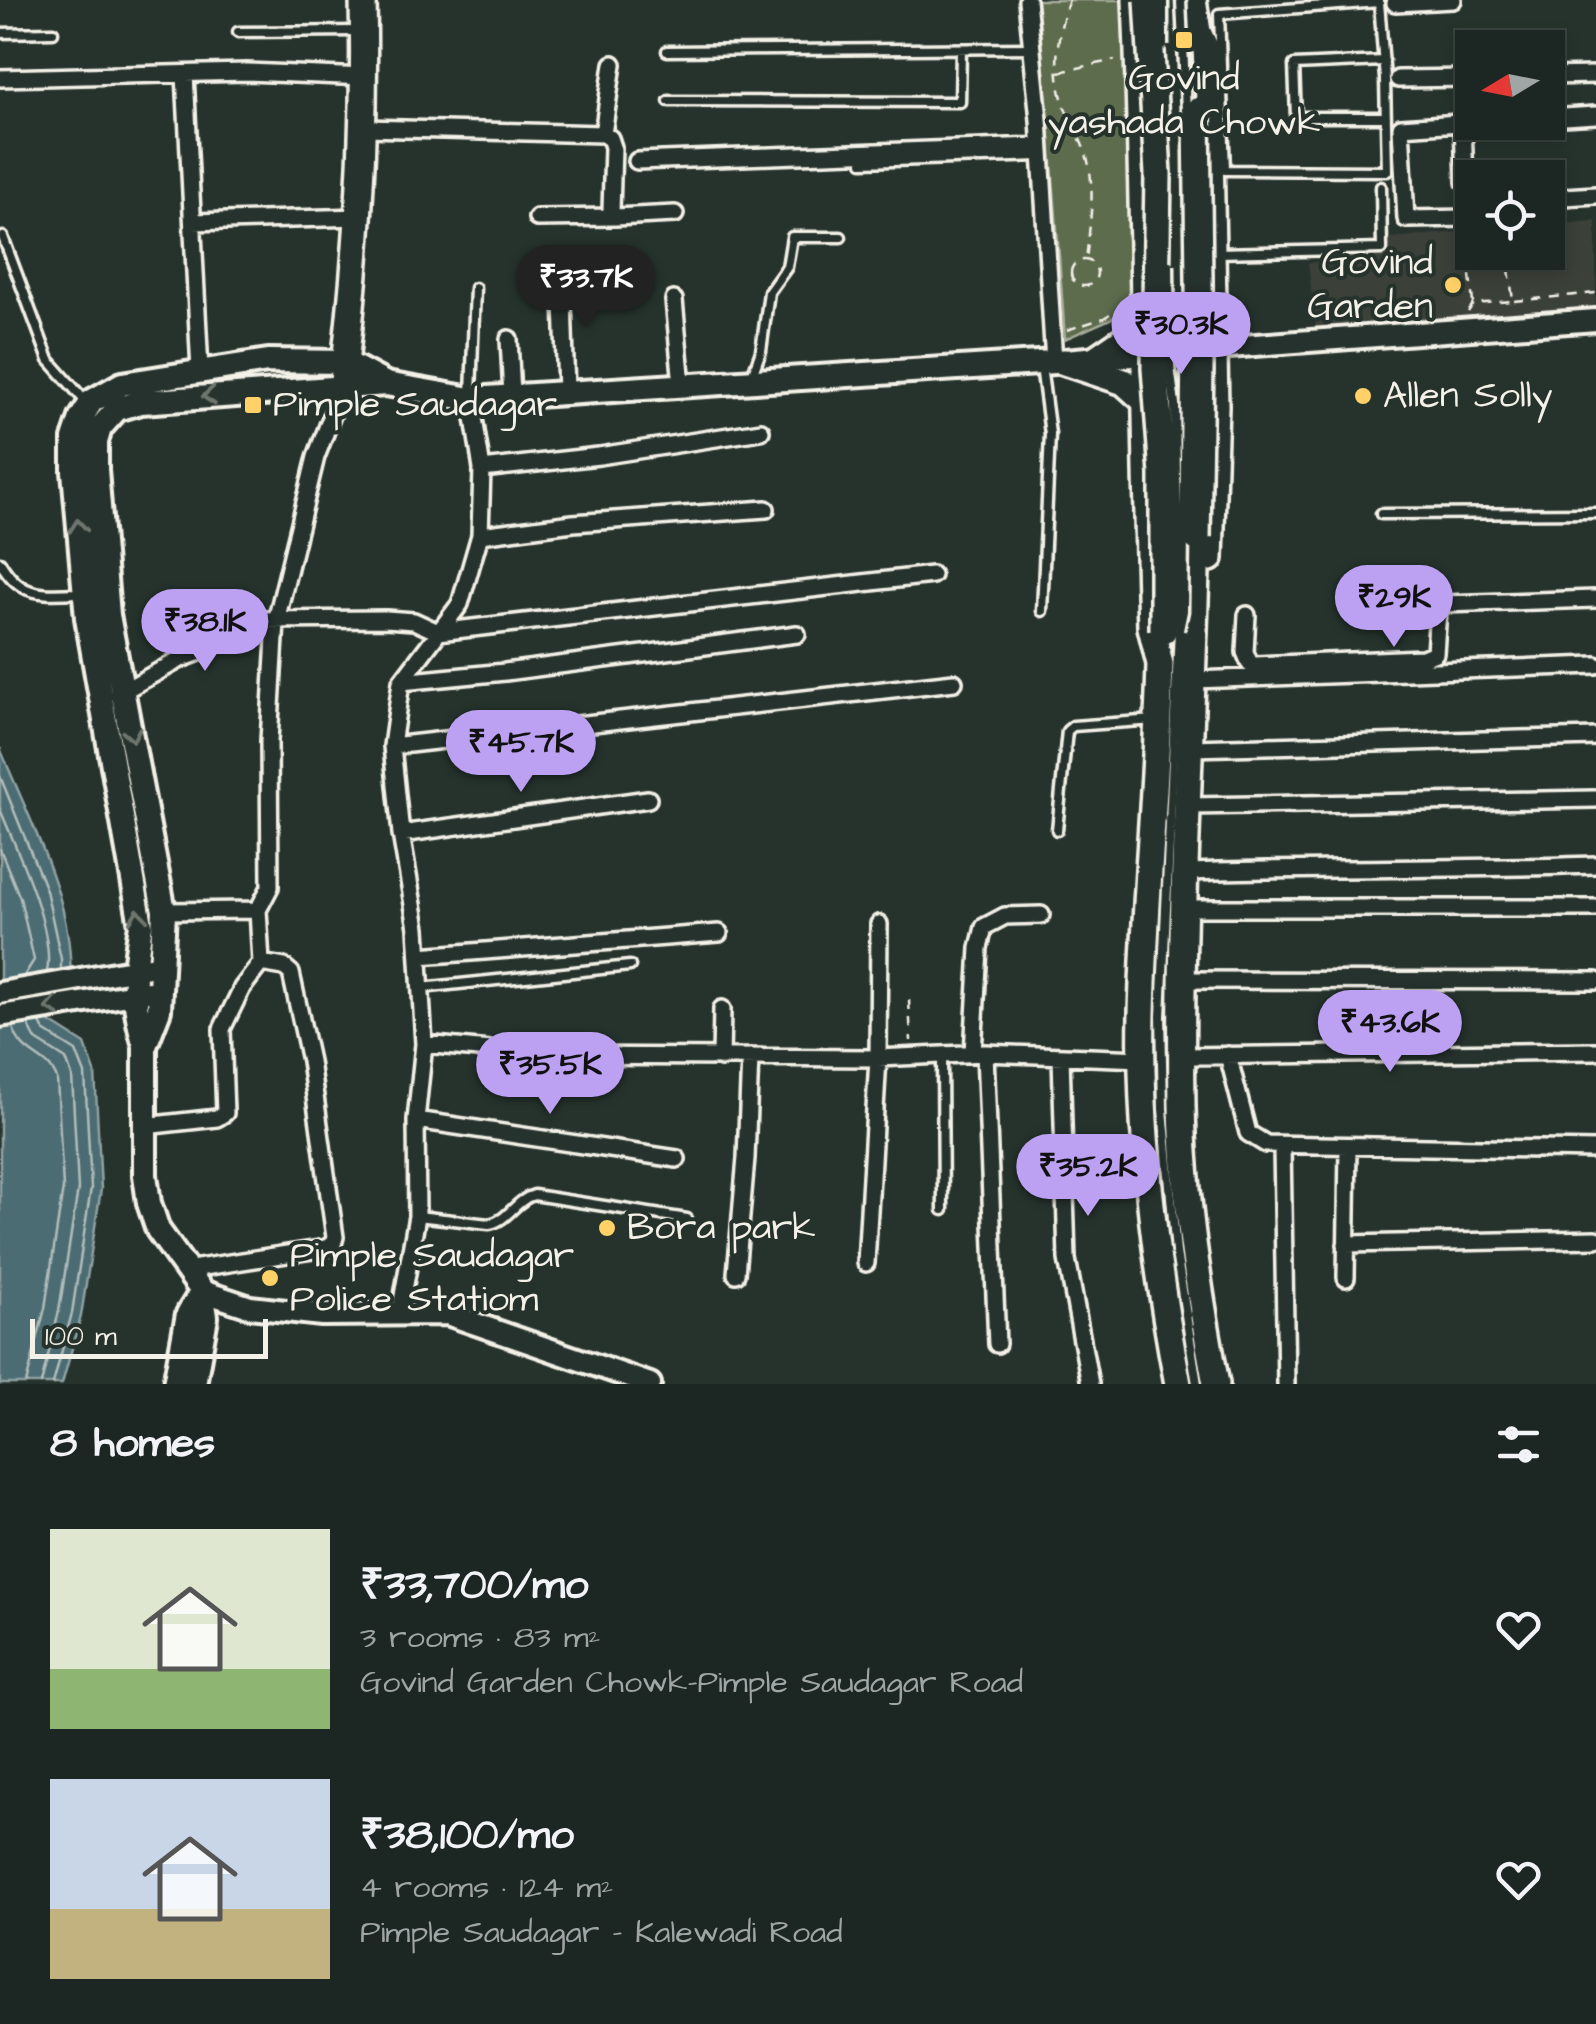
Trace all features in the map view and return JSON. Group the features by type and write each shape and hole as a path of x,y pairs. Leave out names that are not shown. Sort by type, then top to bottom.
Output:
{"main road":[{"path":"342,389 364,128 362,0"},
{"path":"1136,0 1144,181 1144,400 1151,628 1160,664"},
{"path":"1148,0 1158,174 1155,368 1171,630 1160,664 1143,1059 1157,1254 1178,1384"},
{"path":"1192,0 1198,32 1213,253 1214,348 1208,639 1194,672"},
{"path":"1204,111 1192,748 1181,980 1182,1108 1194,1250 1216,1384"},
{"path":"1094,359 1143,326"},
{"path":"145,1046 159,1010 164,910 108,615 96,442 108,416 117,409 140,402 386,384 471,399 1214,348"},
{"path":"194,1384 206,1317 202,1292 158,1230 149,1204 144,1126 145,1046 134,1008 141,925 100,700 85,592 74,438 90,405 106,390 122,384 268,361 345,362 386,384"},
{"path":"1053,362 1124,382 1144,400"},
{"path":"175,1384 188,1314 202,1292"}],"street":[{"path":"1027,0 1053,362"},
{"path":"1396,3 1453,0"},
{"path":"603,134 613,64"},
{"path":"0,78 246,72 366,78"},
{"path":"185,74 200,371"},
{"path":"1565,76 1596,75"},
{"path":"1398,79 1455,78"},
{"path":"1565,117 1596,116"},
{"path":"1455,124 1401,127 1406,218 1455,218"},
{"path":"364,128 603,134 610,138 612,147 611,212 615,217"},
{"path":"637,161 1039,151"},
{"path":"1565,197 1596,195"},
{"path":"538,218 675,214"},
{"path":"192,222 359,217"},
{"path":"562,269 566,392"},
{"path":"674,300 682,385"},
{"path":"1214,348 1596,320"},
{"path":"509,339 512,396"},
{"path":"144,1126 225,1114 222,1029 242,988 261,963 258,910 270,887 269,741 276,621 316,457 342,389"},
{"path":"400,1313 416,1216 416,1120 424,1044 419,956 392,746 401,682 460,604 480,535 482,468 471,399"},
{"path":"482,468 598,456 761,431"},
{"path":"480,535 573,523 766,509"},
{"path":"100,700 124,692 180,659 200,652 232,627 258,620 386,619 414,622 438,632 932,575"},
{"path":"1247,615 1245,652 1250,664 1404,658 1435,653 1438,610 1443,604 1596,599"},
{"path":"401,682 797,634"},
{"path":"1194,672 1596,665"},
{"path":"392,746 954,682"},
{"path":"1192,748 1596,737"},
{"path":"401,834 648,799"},
{"path":"1189,806 1596,799"},
{"path":"1186,872 1596,865"},
{"path":"1184,908 1596,908"},
{"path":"164,910 258,910"},
{"path":"997,1344 979,1054 978,948 984,927 1005,916 1041,915"},
{"path":"866,1263 878,1058 879,924"},
{"path":"419,956 719,933"},
{"path":"185,1270 326,1248 335,1237 310,1061 290,974 284,968 261,963"},
{"path":"0,993 162,965"},
{"path":"1181,980 1596,982"},
{"path":"0,1016 160,992"},
{"path":"721,1058 722,1009"},
{"path":"424,1044 555,1056 878,1058 979,1054 1143,1059"},
{"path":"1183,1056 1596,1051"},
{"path":"1228,1055 1248,1133 1258,1142 1282,1146 1596,1150"},
{"path":"1062,1056 1067,1259 1090,1384"},
{"path":"736,1274 750,1057"},
{"path":"416,1120 677,1159"},
{"path":"1282,1146 1286,1384"},
{"path":"1346,1278 1348,1146"},
{"path":"1346,1244 1596,1239"},
{"path":"202,1292 250,1307 322,1315 447,1314 650,1384"}],"lane":[{"path":"1163,0 1163,53"},
{"path":"1192,0 1204,111 1225,170 1387,171 1379,2 1218,14 1204,111"},
{"path":"238,32 364,31"},
{"path":"0,33 53,32"},
{"path":"666,51 1032,48"},
{"path":"669,101 960,102 962,49"},
{"path":"1384,61 1294,65 1296,117 1386,117"},
{"path":"1163,71 1168,211"},
{"path":"863,162 1039,151"},
{"path":"1213,253 1382,250 1381,187"},
{"path":"3,237 49,360 90,405"},
{"path":"750,380 761,351 769,292 787,268 792,237 841,237"},
{"path":"1169,248 1171,630 1161,1016 1163,1108 1176,1252 1197,1384"},
{"path":"471,399 474,288"},
{"path":"1171,630 1183,591 1187,296"},
{"path":"1042,611 1053,362"},
{"path":"1381,514 1596,513"},
{"path":"0,562 22,589 42,594 85,592"},
{"path":"1057,830 1068,730 1073,726 1158,720"},
{"path":"421,988 630,966"},
{"path":"942,1056 943,1210"},
{"path":"416,1216 488,1224 498,1222 524,1198 534,1196 687,1218"}],"path":[{"path":"1069,0 1060,25 1057,72 1066,112 1089,165 1092,190 1086,261"},
{"path":"1057,72 1126,58"},
{"path":"1086,261 1096,268 1096,277 1092,284 1084,286 1076,284 1070,272 1077,262 1086,261"},
{"path":"1469,270 1473,304"},
{"path":"1510,270 1513,301"},
{"path":"1468,317 1468,308 1473,304 1596,293"},
{"path":"1052,335 1104,318 1126,304"},
{"path":"910,1000 912,1057"}],"shaded area":[{"name":"Govind Garden","path":"1596,221 1596,307 1316,329 1308,263 1389,253 1390,238 1455,232 1455,270 1565,270 1565,224"}],"green space":[{"path":"1037,0 1123,0 1131,98 1131,310 1065,339 1049,127"}],"water":[{"path":"0,748 37,834 66,924 70,985 57,993 50,1022 85,1044 95,1072 101,1189 81,1316 62,1384 0,1384"}],"place":[{"name":"Govind yashada Chowk","path":"1184,40"},
{"name":"Govind Garden","path":"1453,285"},
{"name":"Allen Solly","path":"1363,396"},
{"name":"Pimple Saudagar","path":"253,405"},
{"name":"Bora park","path":"607,1228"},
{"name":"Pimple Saudagar Police Statiom","path":"270,1278"}]}
